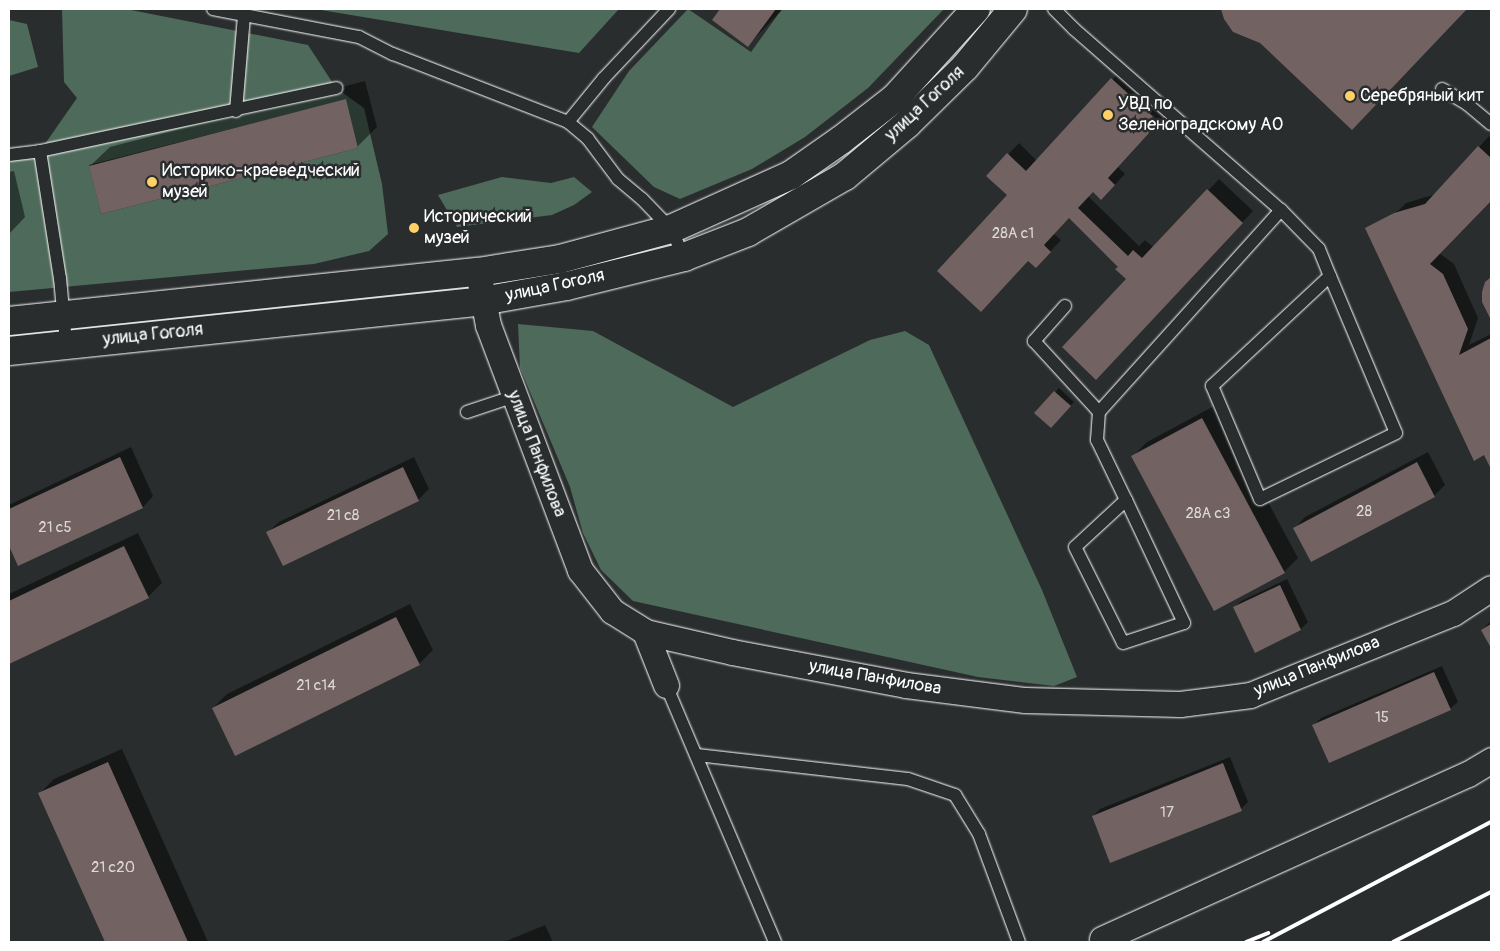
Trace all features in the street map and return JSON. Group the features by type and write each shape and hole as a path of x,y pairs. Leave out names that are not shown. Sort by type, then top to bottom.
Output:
{"street":[{"name":"улица Гоголя","path":"9,321 478,272 560,259 671,229 790,175 842,140 895,98 976,9"},
{"name":"улица Гоголя","path":"9,351 482,301 567,286 684,257 748,232 845,176 907,124 965,67 1013,9"},
{"name":"улица Панфилова","path":"478,272 488,325 580,570 612,611 645,632 732,652 906,685 1025,700 1180,704 1250,695 1453,613 1491,588"},
{"path":"645,632 666,685"},
{"path":"1098,941 1459,778 1491,760"}],"lane":[{"path":"213,9 359,37 393,54 568,122 588,139 618,179 642,199 671,229 684,257"},
{"path":"568,122 604,78 669,9"},
{"path":"1054,9 1074,29 1281,210 1319,249 1396,433 1260,499 1212,386 1330,276"},
{"path":"236,111 244,15"},
{"path":"9,155 40,151 236,111 336,88"},
{"path":"1442,89 1467,104 1491,124"},
{"path":"40,151 60,278 66,344"},
{"path":"1126,500 1075,547 1122,643 1184,623 1126,500 1097,440 1098,412 1281,210"},
{"path":"1065,306 1034,341 1098,412"},
{"path":"467,412 515,396"},
{"path":"666,685 775,942"},
{"path":"697,755 908,779 955,795 980,834 1019,942"}],"green space":[{"path":"62,9 126,9 308,45 336,88 364,108 382,184 388,234 369,251 314,264 9,292 9,155 40,151 77,98 64,82","holes":["346,100 358,148 101,214 89,165"]},
{"path":"315,9 619,9 579,53"},
{"path":"688,9 751,52 782,9 944,9 868,88 805,137 752,169 680,199 654,187 592,127 629,71"},
{"path":"9,20 27,24 38,67 9,76"},
{"path":"502,177 551,183 574,177 592,192 574,205 552,215 457,227 438,195"},
{"path":"518,324 593,331 733,407 870,340 905,331 929,345 1042,590 1077,677 1054,686 978,677 633,601 601,570 583,533 570,487 520,368"}],"building":[{"path":"720,9 776,9 748,47 712,20"},
{"name":"Серебряный кит","path":"1221,9 1467,9 1352,130 1260,43 1233,32 1224,19"},
{"path":"1111,78 1159,122 1108,178 1115,185 1101,200 1093,192 1078,208 1128,256 1133,250 1142,258 1207,189 1243,223 1096,380 1062,347 1126,279 1115,269 1118,267 1069,218 1044,245 1051,252 1036,268 1028,261 981,312 937,271 1007,195 986,176 1007,153 1026,171"},
{"path":"346,99 358,148 101,214 89,166"},
{"path":"1478,146 1491,158 1491,201 1430,264 1443,274 1468,329 1459,355 1491,338 1491,469 1484,455 1474,461 1365,228 1394,213 1425,204"},
{"path":"1491,277 1491,320 1482,302 1482,292 1485,282"},
{"path":"1054,391 1071,406 1051,428 1034,413"},
{"path":"1202,418 1285,573 1214,611 1131,456"},
{"path":"120,457 143,508 18,566 9,546 9,509"},
{"path":"1417,462 1435,497 1311,562 1293,528"},
{"path":"403,467 419,501 283,566 266,532"},
{"path":"124,546 149,598 9,664 9,601"},
{"path":"1280,585 1301,630 1255,653 1233,607"},
{"path":"396,617 420,665 235,756 212,708"},
{"path":"1491,624 1491,648 1481,630"},
{"path":"1434,672 1451,710 1329,763 1312,725"},
{"path":"108,762 188,942 105,942 38,793"},
{"path":"1223,763 1242,811 1110,863 1092,816"}],"railway":[{"path":"1263,942 1491,822"},
{"path":"1393,942 1491,892"},
{"path":"1246,942 1268,933"}],"place":[{"name":"Серебряный кит","path":"1350,96"},
{"name":"УВД по Зеленоградскому АО","path":"1108,115"},
{"name":"Историко-краеведческий музей","path":"152,182"},
{"name":"Исторический музей","path":"414,228"}]}
